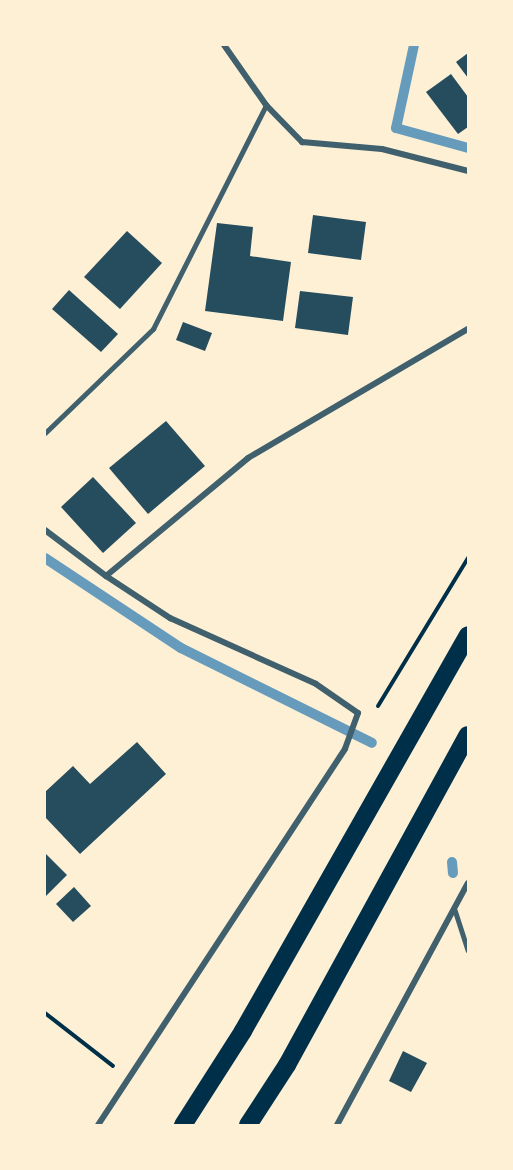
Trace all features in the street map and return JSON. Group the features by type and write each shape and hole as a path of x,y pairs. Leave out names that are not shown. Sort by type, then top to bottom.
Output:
{"highway":[{"path":"183,1125 243,1031 468,635"},
{"path":"248,1125 287,1065 468,735"}],"street":[{"path":"224,45 266,105 302,142 382,149 468,171"},
{"path":"106,576 248,458 468,329"},
{"path":"45,530 106,576 170,618 316,684 358,713 345,749 98,1125"},
{"path":"337,1125 468,884"}],"lane":[{"path":"45,433 153,329 266,105"},
{"path":"455,910 468,950"}],"path":[{"path":"358,713 373,714 468,558"},
{"path":"45,1013 95,1049 127,1079"}],"building":[{"path":"468,53 468,78 456,62"},
{"path":"451,74 468,97 468,127 458,134 426,92"},
{"path":"313,215 366,222 361,260 308,253"},
{"path":"217,223 253,227 250,256 291,262 283,321 205,311"},
{"path":"127,231 162,263 120,309 84,277"},
{"path":"69,290 118,334 101,352 52,309"},
{"path":"300,291 353,297 348,335 295,328"},
{"path":"183,322 212,333 205,351 176,340"},
{"path":"166,421 205,466 148,514 109,468"},
{"path":"93,477 136,523 103,553 61,507"},
{"path":"137,742 166,774 80,854 45,817 45,792 73,766 90,784"},
{"path":"45,853 67,875 45,897"},
{"path":"74,887 91,906 73,922 56,904"},
{"path":"403,1051 427,1063 411,1092 389,1081"}],"waterway":[{"path":"414,45 396,128 468,148"},
{"path":"45,558 181,648 372,743"},
{"path":"452,862 453,873"}]}
